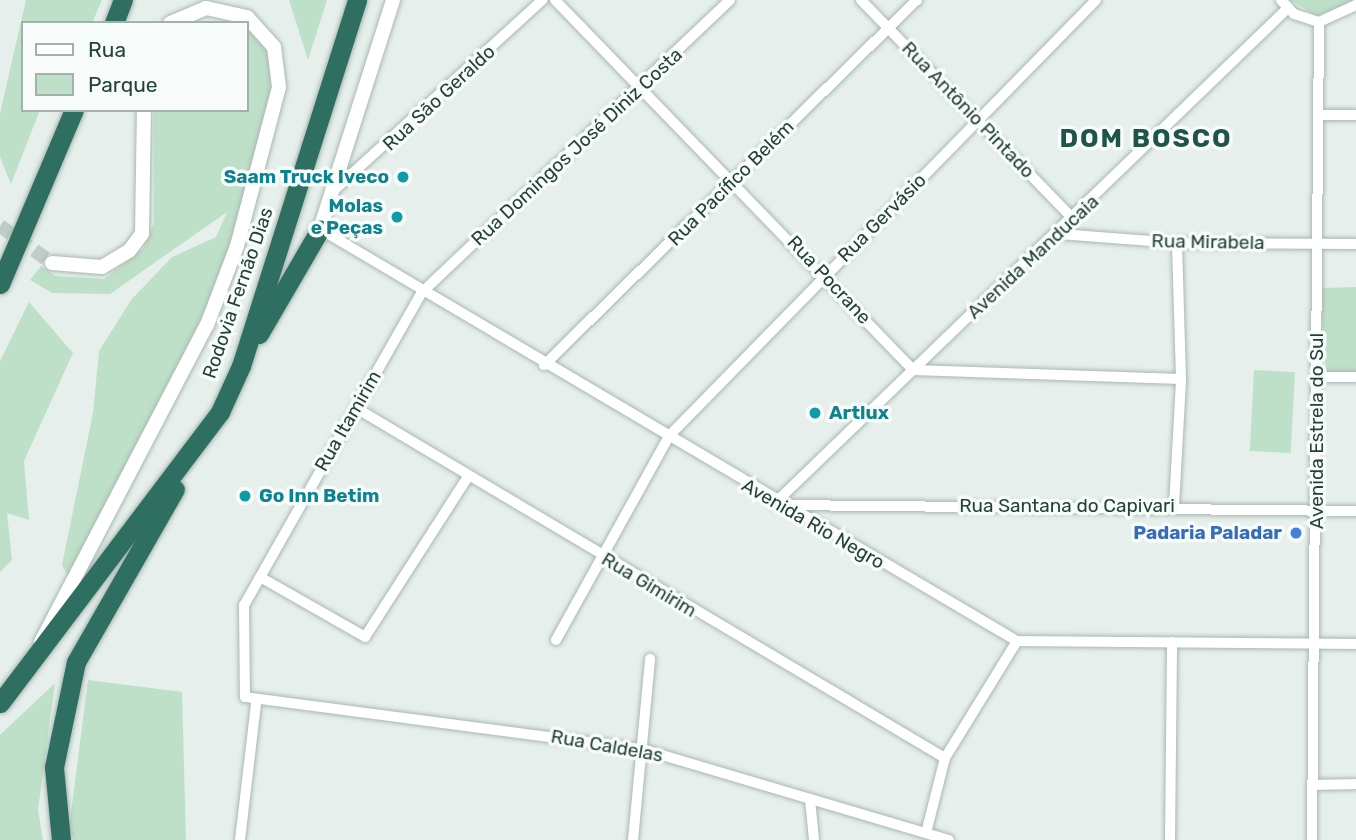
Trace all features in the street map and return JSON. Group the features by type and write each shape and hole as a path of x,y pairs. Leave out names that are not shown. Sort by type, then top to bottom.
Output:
{"highway":[{"path":"115,21 123,0"},
{"name":"Rodovia Fernão Dias","path":"0,703 34,663 220,412 241,366 357,0"},
{"path":"0,284 73,112"},
{"path":"241,366 320,229"},
{"path":"61,840 54,766 76,663 220,412"}],"main road":[{"path":"320,229 393,0"},
{"path":"34,663 47,621 212,314 279,88 274,47 247,17 206,8 175,21"},
{"path":"51,263 102,267 129,251 142,234 144,112"}],"street":[{"name":"Rua São Geraldo","path":"332,192 542,0"},
{"name":"Rua Pocrane","path":"555,0 645,87 913,370"},
{"name":"Rua Domingos José Diniz Costa","path":"422,292 645,87 730,0"},
{"name":"Rua Antônio Pintado","path":"861,0 1074,220"},
{"name":"Rua Pacífico Belém","path":"544,365 917,0"},
{"name":"Rua Gervásio","path":"556,640 669,436 1096,0"},
{"path":"1285,4 1319,22 1356,5"},
{"name":"Avenida Manducaia","path":"777,504 913,370 1060,234 1285,4"},
{"name":"Avenida Estrela do Sul","path":"1311,840 1319,511 1319,377 1313,244 1319,22"},
{"path":"1318,115 1356,116"},
{"name":"Avenida Rio Negro","path":"320,229 544,365 669,436 777,504 1017,641 1356,644"},
{"name":"Rua Mirabela","path":"1060,234 1177,243 1356,244"},
{"path":"1174,506 1181,379 1177,243"},
{"name":"Rua Itamirim","path":"256,703 245,697 241,639 244,605 422,292"},
{"path":"913,370 1181,379"},
{"path":"1319,377 1356,377"},
{"name":"Rua Gimirim","path":"356,408 467,478 945,758"},
{"path":"260,577 365,637 467,478"},
{"name":"Rua Santana do Capivari","path":"777,504 1174,506 1356,511"},
{"path":"926,833 945,758 1017,641"},
{"path":"1170,840 1172,642"},
{"path":"632,840 645,750 650,659"},
{"path":"240,840 256,703"},
{"name":"Rua Caldelas","path":"256,703 645,750 949,840"},
{"path":"1313,785 1356,784"},
{"path":"810,799 814,840"}],"green space":[{"path":"26,0 102,0 93,21 21,21"},
{"path":"289,0 327,0 308,60"},
{"path":"1290,0 1354,0 1317,16"},
{"path":"21,22 21,112 39,112 11,184 0,157 0,113"},
{"path":"248,25 275,62 274,87 227,267 70,580 62,565 93,413 99,351 131,300 172,257 216,237 227,212 110,294 52,293 30,280 41,266 56,276 104,279 143,249 154,223 154,112 248,112"},
{"path":"1356,287 1356,372 1326,373 1321,288"},
{"path":"29,302 73,353 24,461 29,520 7,513 12,560 0,572 0,361"},
{"path":"1254,370 1295,372 1291,453 1250,451"},
{"path":"88,680 182,692 186,840 74,840 69,829"},
{"path":"55,683 38,810 43,840 0,840 0,735"}],"tunnel":[{"path":"0,226 52,263"}],"place":[{"name":"Saam Truck Iveco","path":"403,177"},
{"name":"Molas e Peças","path":"397,217"},
{"name":"Artlux","path":"815,413"},
{"name":"Go Inn Betim","path":"245,496"},
{"name":"Padaria Paladar","path":"1296,533"}],"district":[{"name":"DOM BOSCO","path":"1146,139"}]}
